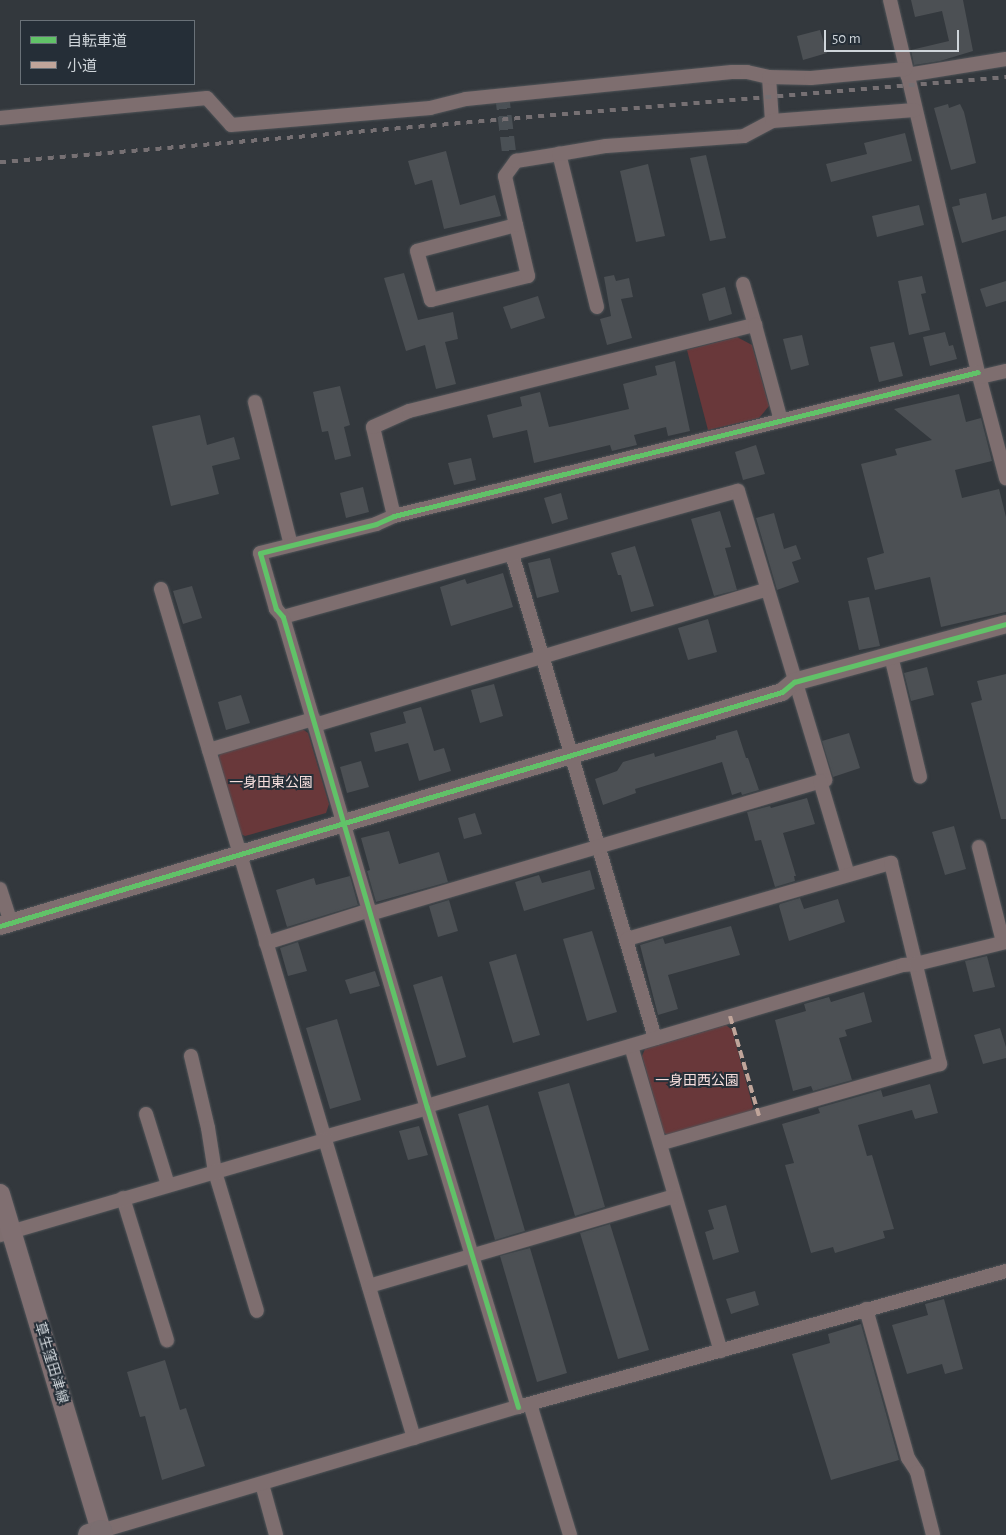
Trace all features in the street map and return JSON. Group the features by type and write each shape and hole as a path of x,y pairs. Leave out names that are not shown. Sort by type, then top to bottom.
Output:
{"main road":[{"name":"草生窪田津線","path":"0,1194 6,1234 97,1534"}],"street":[{"path":"890,0 979,375 1006,478"},
{"path":"0,118 207,98 231,125 430,108 466,99 732,72 747,72 769,77 811,78 906,72 1006,59"},
{"path":"769,77 772,121"},
{"path":"516,225 418,251 431,300 528,276 505,176 512,157 559,154 606,146 744,136 772,121 915,110"},
{"path":"559,154 597,307"},
{"path":"743,284 781,421"},
{"path":"394,516 373,427 409,411 755,325"},
{"path":"570,1535 473,1255 427,1107 283,617 276,609 260,553 376,524 394,516 781,421 979,375 1006,371"},
{"path":"255,402 292,545"},
{"path":"266,943 825,780 766,590 738,491 283,617"},
{"path":"512,554 655,1038"},
{"path":"161,589 414,1438"},
{"path":"209,750 542,657 766,590"},
{"path":"0,889 6,924 782,692 794,682 1006,624"},
{"path":"891,656 920,777"},
{"path":"820,781 848,875"},
{"path":"6,1234 903,965 916,964 1005,942 979,847"},
{"path":"626,939 890,864 940,1064 660,1144"},
{"path":"631,1046 720,1351"},
{"path":"191,1056 208,1128 215,1172 257,1312"},
{"path":"146,1114 168,1185"},
{"path":"369,1286 674,1196"},
{"path":"123,1198 167,1340"},
{"path":"97,1534 524,1406 1006,1271"},
{"path":"866,1309 908,1458 917,1472 933,1535"},
{"path":"262,1484 276,1535"}],"green space":[{"path":"737,337 752,345 769,406 759,418 708,430 687,350"},
{"name":"一身田東公園","path":"301,728 308,733 329,804 326,813 245,836 239,833 218,759 221,752"},
{"name":"一身田西公園","path":"726,1025 732,1030 753,1107 750,1113 670,1136 664,1133 642,1056 645,1049"}],"building":[{"path":"911,0 963,0 973,51 940,61 914,65 911,50 949,41 942,11 915,17"},
{"path":"820,30 827,53 803,60 797,36"},
{"path":"948,104 949,108 960,104 964,112 976,163 951,170 934,108"},
{"path":"905,133 912,161 831,182 826,164 867,154 864,143"},
{"path":"446,151 460,205 495,195 501,216 444,229 432,180 415,185 408,161"},
{"path":"706,155 726,238 710,241 690,158"},
{"path":"648,164 665,236 636,242 620,171"},
{"path":"986,193 992,220 1006,216 1006,230 962,243 952,207 960,205 959,199"},
{"path":"919,205 924,225 877,237 872,216"},
{"path":"404,273 418,320 453,312 458,339 445,342 456,384 436,389 425,345 406,351 384,278"},
{"path":"614,275 616,281 629,278 633,297 621,299 632,338 607,345 600,319 611,316 604,277"},
{"path":"922,276 926,293 921,294 930,330 909,335 898,281"},
{"path":"1006,281 1006,301 986,307 980,289"},
{"path":"725,287 732,314 709,321 702,294"},
{"path":"538,296 545,318 511,329 503,307"},
{"path":"945,332 949,346 953,345 957,359 930,366 923,337"},
{"path":"802,335 809,365 791,370 783,339"},
{"path":"894,342 903,376 879,382 870,347"},
{"path":"675,361 690,431 668,436 666,427 634,435 637,445 612,451 610,445 534,463 527,430 493,438 487,415 522,406 520,397 540,392 549,427 629,409 623,384 657,375 655,366"},
{"path":"340,386 350,425 344,427 351,456 335,460 328,431 322,432 313,392"},
{"path":"959,394 966,422 981,418 992,461 955,470 962,498 999,489 1006,517 1006,612 941,627 930,577 875,590 867,558 884,553 861,464 897,455 895,449 932,440 894,409"},
{"path":"200,415 207,445 234,437 240,459 212,466 219,494 171,506 152,426"},
{"path":"756,445 765,474 743,480 735,452"},
{"path":"471,458 476,480 454,485 448,463"},
{"path":"363,487 369,512 346,518 340,493"},
{"path":"561,493 568,519 552,524 544,498"},
{"path":"720,511 731,547 725,548 737,590 714,596 691,519"},
{"path":"774,513 784,549 796,545 801,559 792,562 799,582 777,590 756,518"},
{"path":"635,546 654,606 631,612 621,575 618,575 611,553"},
{"path":"550,558 559,592 537,598 528,563"},
{"path":"503,573 513,607 451,626 440,587 465,579 467,584"},
{"path":"192,586 202,618 183,624 173,591"},
{"path":"869,597 880,646 859,650 848,601"},
{"path":"708,619 717,652 688,660 678,628"},
{"path":"927,667 934,695 911,701 904,673"},
{"path":"1006,674 1006,819 1001,819 971,703 982,700 977,681"},
{"path":"494,684 503,716 480,723 471,690"},
{"path":"241,695 250,723 226,730 218,702"},
{"path":"421,707 434,751 444,748 451,771 419,781 408,743 375,752 370,733 406,723 403,712"},
{"path":"737,730 759,790 742,795 741,792 732,795 722,762 635,789 636,793 603,805 595,779 617,771 623,762 654,753 655,757 716,739 716,736"},
{"path":"849,733 860,768 833,777 822,741"},
{"path":"361,761 369,787 347,793 340,767"},
{"path":"807,798 815,824 783,833 796,876 794,876 795,881 775,887 761,840 755,841 747,812 770,806 771,808"},
{"path":"475,813 482,834 464,839 458,818"},
{"path":"954,826 966,869 945,875 932,832"},
{"path":"389,831 399,864 439,852 448,882 376,902 367,871 370,870 361,838"},
{"path":"590,870 595,889 524,911 515,882 539,875 542,883"},
{"path":"350,876 358,905 287,927 276,890 314,878 316,885"},
{"path":"800,898 804,909 838,899 845,922 789,941 779,906 780,904"},
{"path":"449,900 458,931 438,937 429,906"},
{"path":"731,926 740,955 668,975 678,1009 658,1015 640,945 663,938 665,944"},
{"path":"592,931 617,1012 587,1021 563,939"},
{"path":"298,942 307,971 288,976 280,948"},
{"path":"516,954 540,1035 513,1043 489,962"},
{"path":"987,956 995,987 973,992 965,961"},
{"path":"375,971 380,986 350,994 345,980"},
{"path":"442,976 466,1057 437,1066 413,985"},
{"path":"864,992 872,1022 845,1030 847,1036 839,1038 852,1080 813,1091 811,1086 793,1091 775,1020 806,1011 804,1004 829,997 831,1002"},
{"path":"337,1019 361,1100 330,1109 306,1028"},
{"path":"1000,1028 1006,1047 1006,1058 983,1064 974,1035"},
{"path":"569,1083 605,1207 575,1216 538,1092"},
{"path":"930,1084 938,1113 915,1119 912,1110 858,1125 867,1156 872,1155 894,1229 883,1231 885,1238 835,1253 833,1247 811,1253 785,1165 794,1163 782,1124 820,1113 818,1108 881,1090 883,1097"},
{"path":"488,1105 525,1231 495,1240 458,1114"},
{"path":"419,1126 428,1155 408,1160 399,1131"},
{"path":"726,1205 739,1252 713,1260 705,1232 714,1229 708,1210"},
{"path":"610,1224 649,1350 618,1359 580,1233"},
{"path":"530,1248 567,1373 537,1382 500,1256"},
{"path":"755,1291 759,1305 731,1314 726,1299"},
{"path":"944,1299 963,1369 945,1374 942,1364 907,1374 892,1325 928,1315 925,1304"},
{"path":"861,1324 899,1460 831,1480 792,1354 830,1343 828,1334"},
{"path":"165,1360 180,1410 186,1408 205,1466 162,1480 145,1416 140,1417 127,1372"}],"tunnel":[{"path":"502,95 509,152"}],"railway":[{"path":"0,162 1006,77"}],"marked path":[{"path":"730,1016 759,1116"}],"cycle path":[{"path":"518,1407 427,1108 283,617 276,609 260,553 376,524 394,516 978,372"},
{"path":"0,926 782,692 794,682 1006,624"}]}
